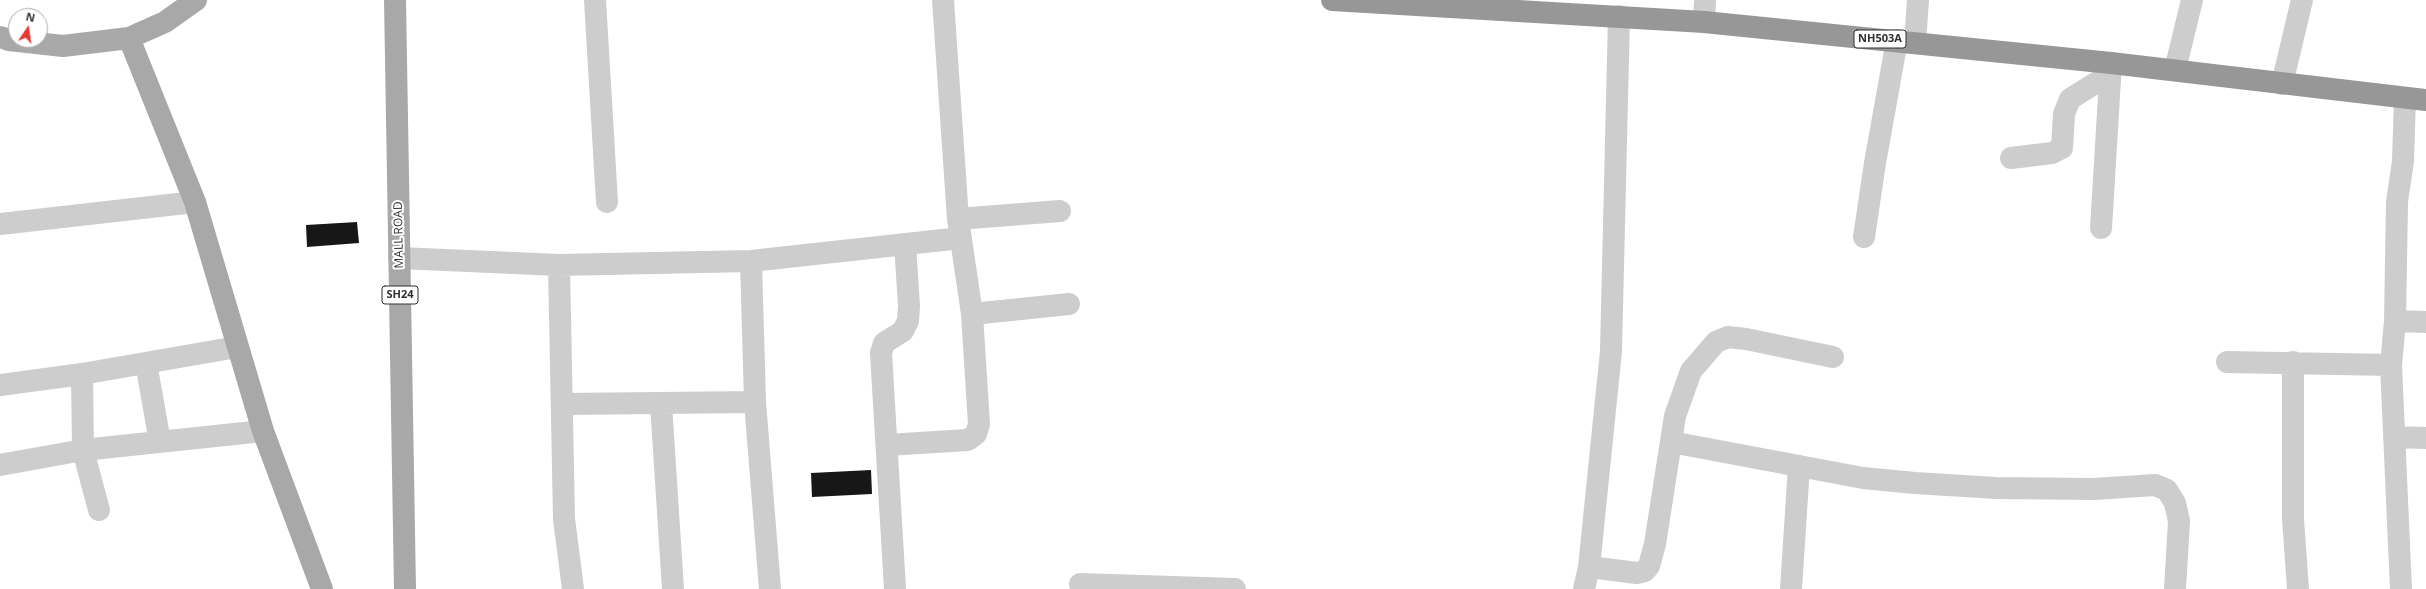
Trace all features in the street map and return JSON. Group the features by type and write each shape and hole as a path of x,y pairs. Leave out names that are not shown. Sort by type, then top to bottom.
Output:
{"highway":[{"name":"NH503A","path":"1332,0 1392,2 1704,22 1906,41 2111,69 2175,70 2416,99"}],"main road":[{"path":"0,37 9,40 63,46 129,38 165,22 196,0"},
{"name":"MALL ROAD","path":"395,0 405,589"},
{"path":"129,38 195,202 263,430 322,589"}],"street":[{"path":"595,0 607,202"},
{"path":"887,445 957,442 968,440 976,434 979,424 972,314 960,228 943,0"},
{"path":"1704,22 1705,0"},
{"path":"1864,237 1875,163 1918,0"},
{"path":"2175,70 2192,0"},
{"path":"2282,84 2302,0"},
{"path":"1584,589 1589,567 1611,351 1619,16"},
{"path":"2011,158 2055,152 2062,148 2064,114 2070,99 2111,69"},
{"path":"2101,228 2111,69"},
{"path":"2402,589 2391,365 2395,321 2397,202 2403,161 2416,99"},
{"path":"0,224 195,202"},
{"path":"399,258 559,265 751,261 905,244 960,228 1060,211"},
{"path":"895,589 881,353 884,343 903,331 908,321 909,306 905,244"},
{"path":"751,261 755,402 770,589"},
{"path":"559,265 563,404 564,519 573,589"},
{"path":"972,314 1069,304"},
{"path":"2395,321 2426,322"},
{"path":"1589,567 1637,573 1645,571 1649,566 1655,544 1675,416 1684,386 1691,371 1716,342 1728,337 1746,339 1832,357"},
{"path":"0,385 82,374 237,347"},
{"path":"2227,362 2293,362 2391,365"},
{"path":"2293,362 2293,519 2298,589"},
{"path":"146,363 160,442"},
{"path":"82,374 83,450 99,510"},
{"path":"563,404 755,402"},
{"path":"661,404 673,589"},
{"path":"0,465 83,450 263,430"},
{"path":"2394,437 2426,438"},
{"path":"1671,442 1863,478 1996,488 2094,489 2154,485 2168,490 2175,503 2179,521 2175,589"},
{"path":"1790,589 1799,466"},
{"path":"1080,584 1235,589"}],"building":[{"path":"357,222 359,243 307,247 306,225"},
{"path":"871,470 872,494 812,497 811,473"}]}
